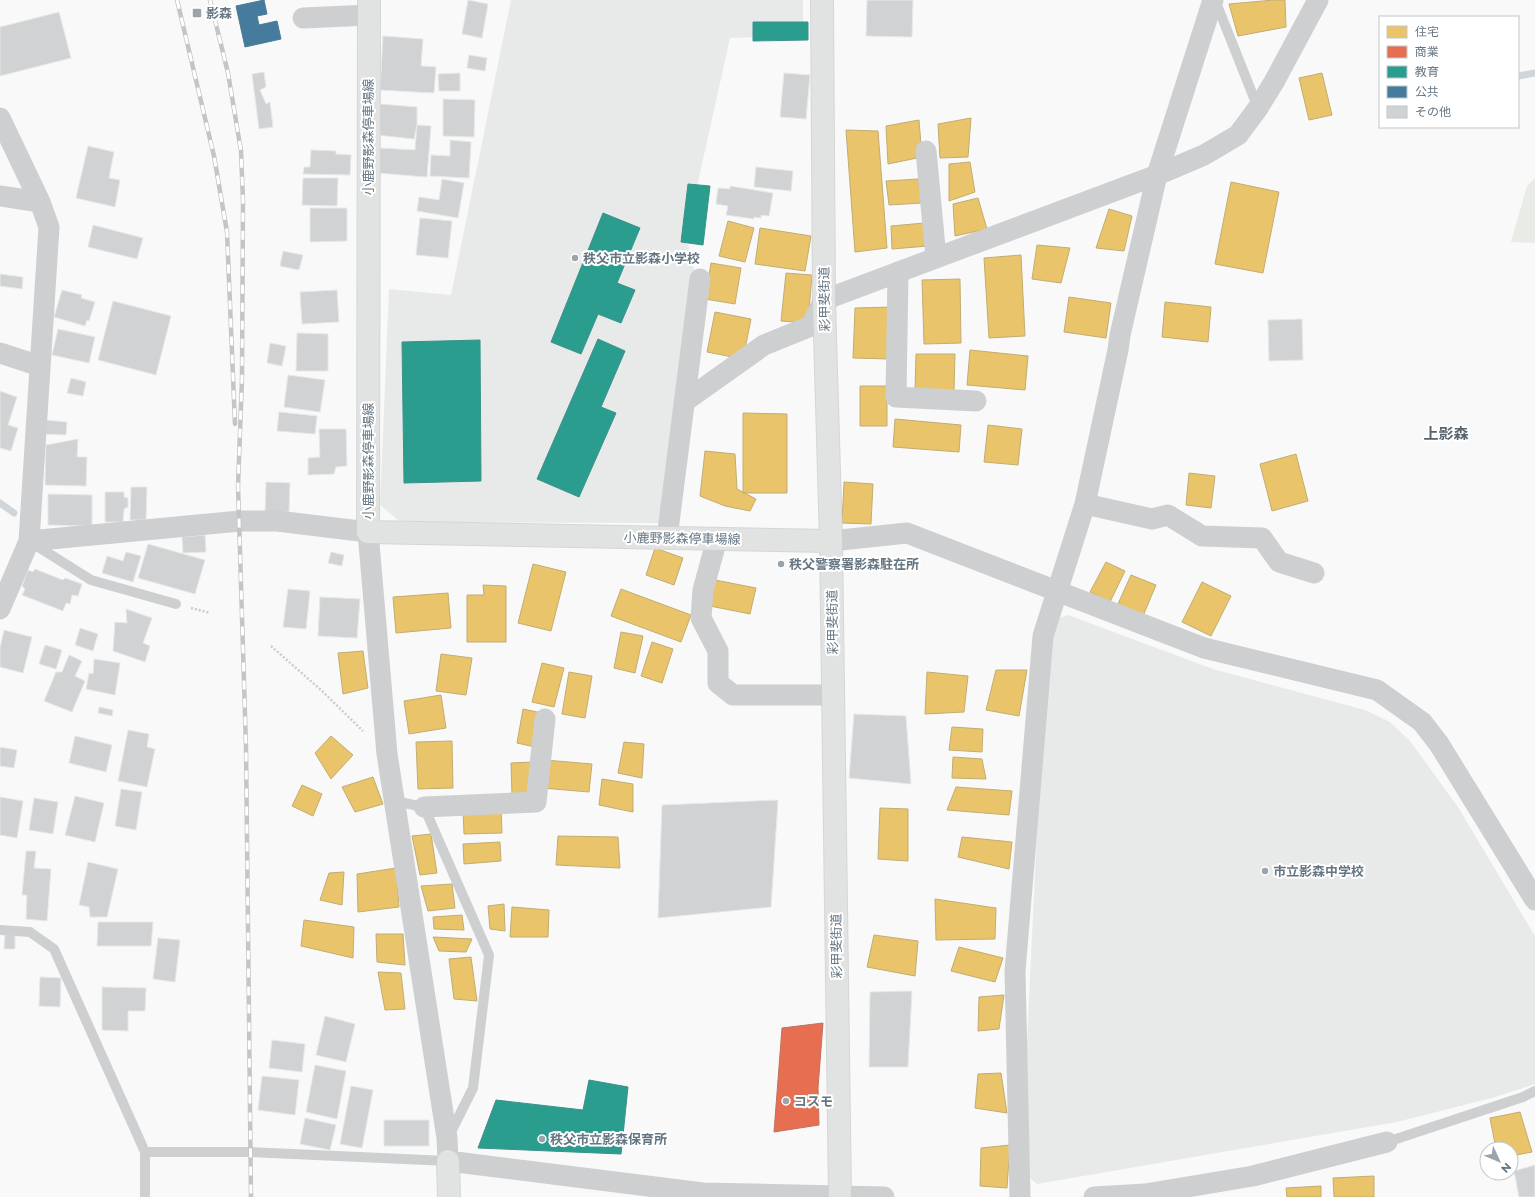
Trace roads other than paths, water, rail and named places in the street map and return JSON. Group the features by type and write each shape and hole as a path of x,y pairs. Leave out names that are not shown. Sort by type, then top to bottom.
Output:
{"main road":[{"name":"彩甲斐街道","path":"822,0 824,300 831,541 840,1196"},
{"name":"小鹿野影森停車場線","path":"369,8 368,532 831,541"},
{"path":"448,1161 449,1197"}],"street":[{"path":"1020,1197 1015,971 1043,636 1085,504 1120,335 1157,175 1214,0"},
{"path":"684,402 764,345 811,326 824,300 1157,175 1204,155 1238,135 1258,108 1318,0"},
{"path":"303,18 369,8"},
{"path":"0,118 40,202 49,227 29,541 0,609"},
{"path":"926,151 936,258"},
{"path":"0,196 40,202"},
{"path":"898,272 896,397 976,401"},
{"path":"667,538 700,279"},
{"path":"0,353 40,366"},
{"path":"1085,504 1152,519 1168,515 1202,536 1262,538 1279,562 1314,574"},
{"path":"29,541 240,522 277,521 368,532 387,754 447,1138 448,1161 703,1193 884,1197"},
{"path":"831,541 907,533 1204,648 1377,690 1422,722 1439,744 1535,900"},
{"path":"717,539 703,590 701,618 718,651 718,683 733,695 833,695"},
{"path":"424,807 536,802 545,719"},
{"path":"1094,1197 1145,1194 1253,1176 1387,1142"}],"lane":[{"path":"1214,0 1258,108"},
{"path":"29,541 91,580 176,604"},
{"path":"394,801 424,807 489,955 473,1088 447,1138"},
{"path":"0,930 30,932 54,949 144,1152 145,1197"},
{"path":"1387,1142 1523,1097 1535,1091"},
{"path":"144,1152 251,1152 448,1161"}],"waterway":[{"path":"1519,76 1535,73"},
{"path":"0,503 14,513"}],"railway":[{"path":"177,0 214,156 227,232 235,424"},
{"path":"210,0 228,73 241,151 243,201 242,378 238,486 246,747 251,1197"}],"place":[{"name":"影森","path":"197,13"},
{"name":"秩父市立影森小学校","path":"575,258"},
{"name":"秩父警察署影森駐在所","path":"781,564"},
{"name":"市立影森中学校","path":"1265,871"},
{"name":"コスモ","path":"786,1101"},
{"name":"秩父市立影森保育所","path":"542,1139"}],"district":[{"name":"上影森","path":"1446,434"}]}
